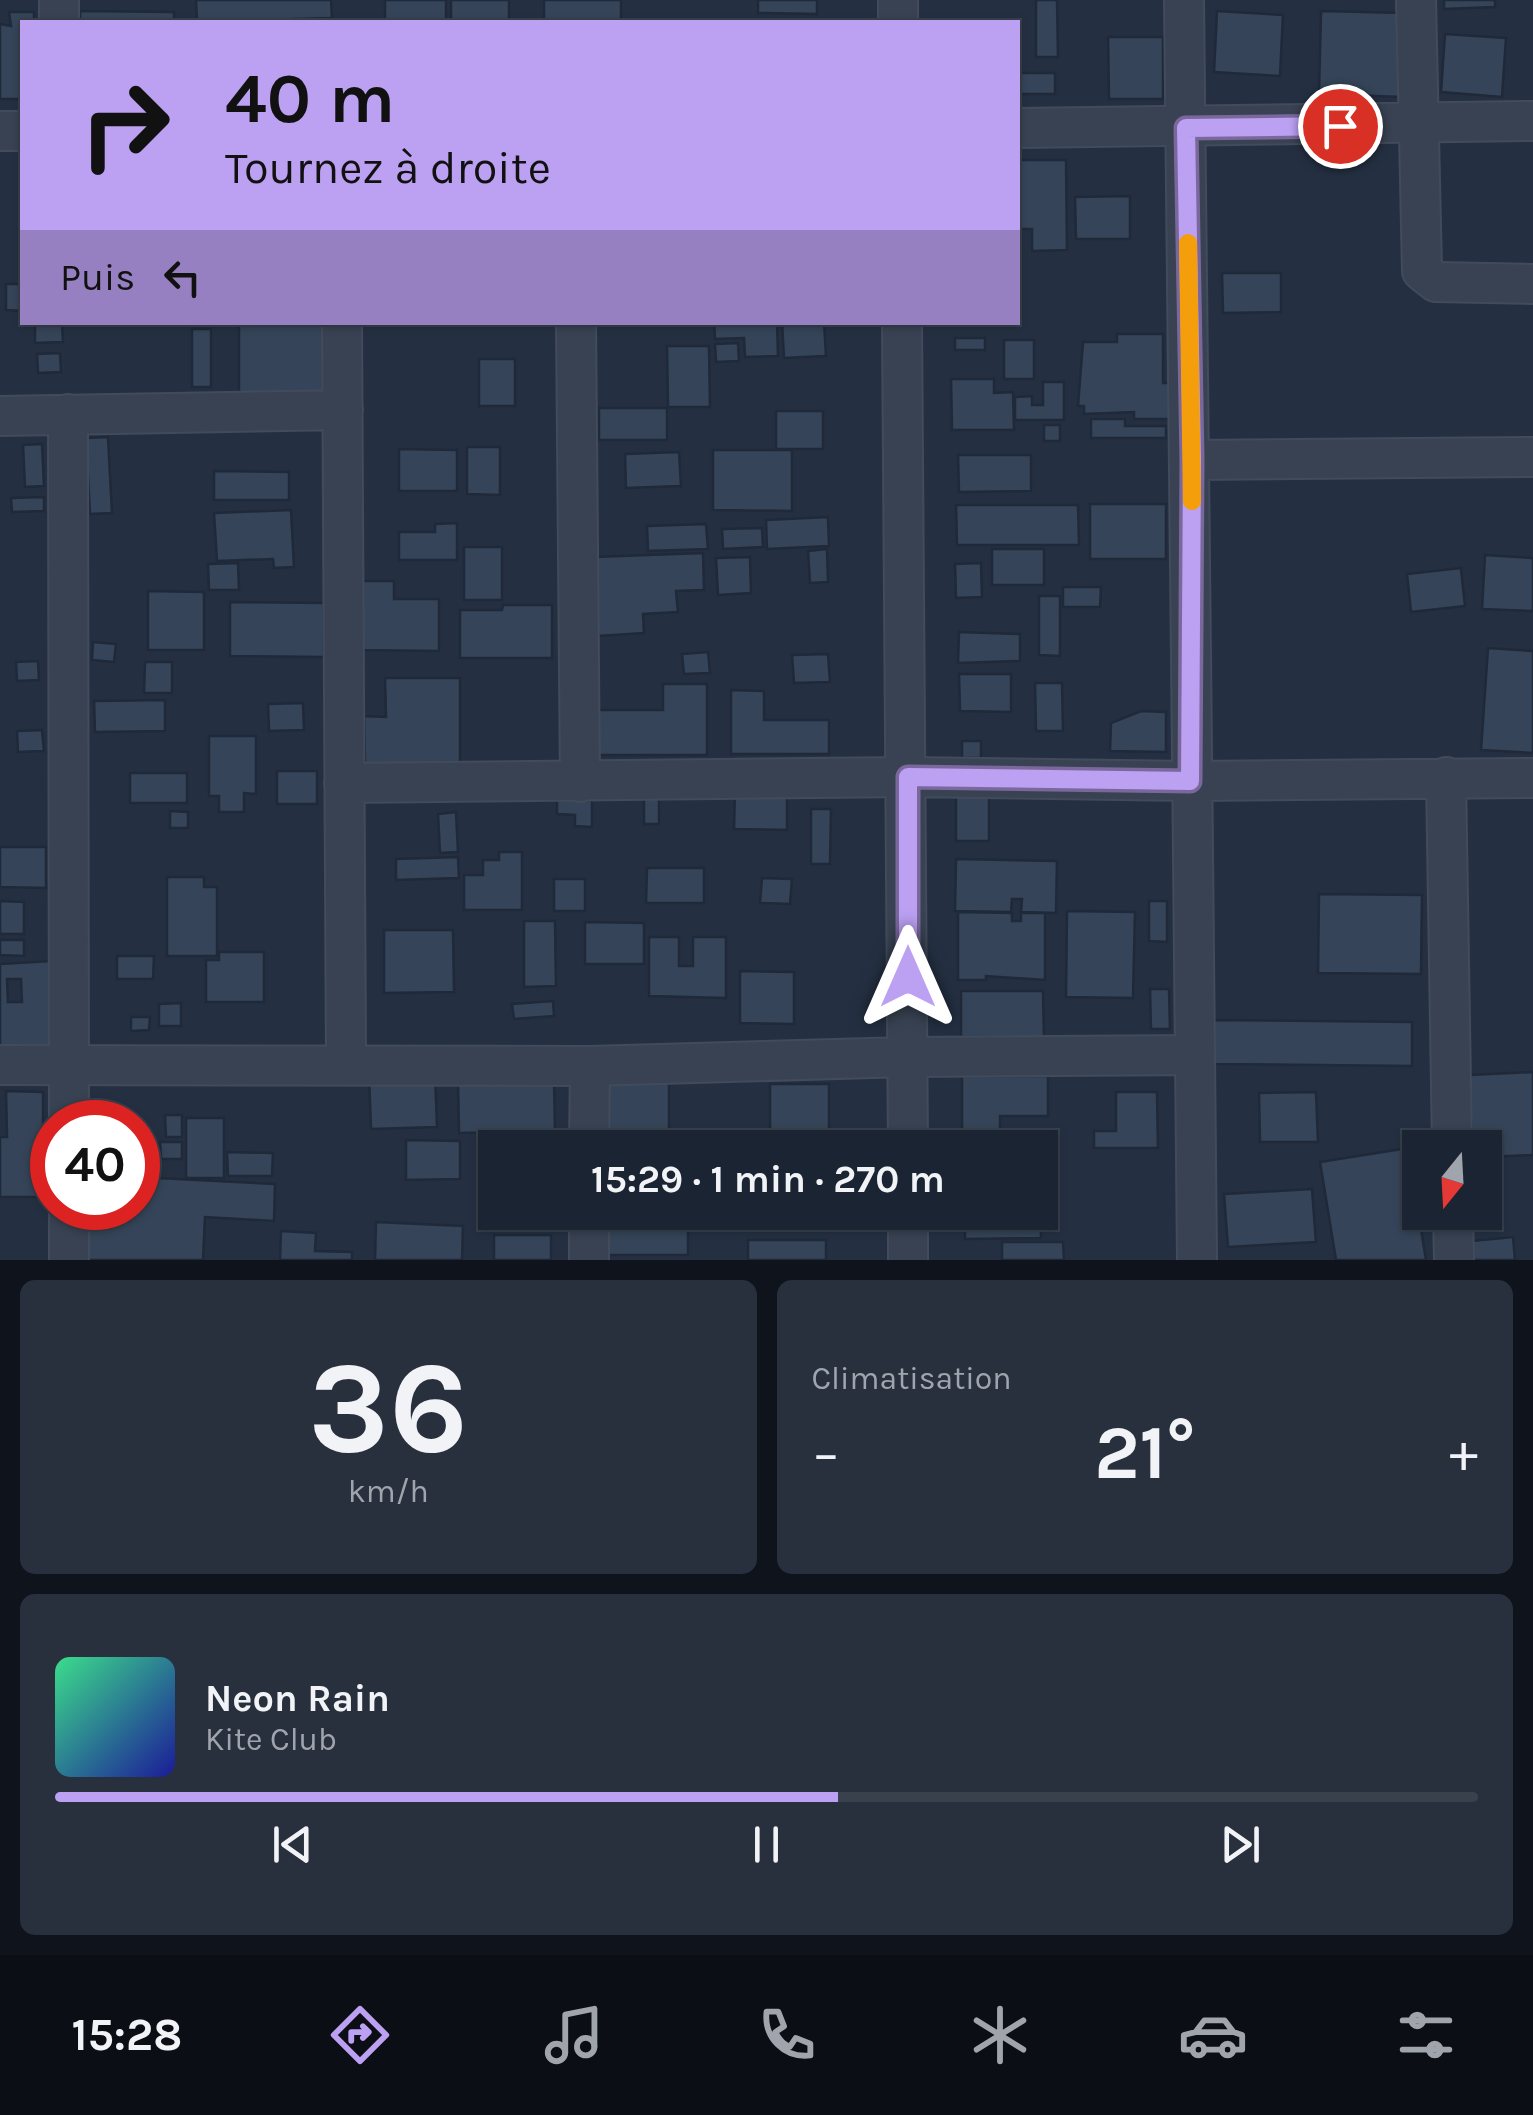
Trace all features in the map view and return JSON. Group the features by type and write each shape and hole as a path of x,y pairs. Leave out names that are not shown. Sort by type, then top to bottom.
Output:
{"street":[{"path":"1184,0 1192,460 1190,781 1197,1260"},
{"path":"1416,0 1417,126 1425,276 1436,282 1533,284"},
{"path":"1020,128 1417,126 1533,121"},
{"path":"342,325 346,1065"},
{"path":"576,325 580,782"},
{"path":"902,325 908,1130"},
{"path":"0,416 343,410"},
{"path":"68,414 70,1100"},
{"path":"1192,460 1533,458"},
{"path":"344,783 908,777 1190,781 1533,778"},
{"path":"1446,777 1452,1130"},
{"path":"0,1065 590,1066 908,1057 1194,1055"},
{"path":"589,1130 590,1066"},
{"path":"69,1230 69,1260"},
{"path":"589,1230 589,1260"},
{"path":"908,1230 908,1260"},
{"path":"1453,1230 1454,1260"}],"building":[{"path":"196,0 331,0 332,18 197,20"},
{"path":"385,0 446,0 446,20 385,20"},
{"path":"451,0 509,0 509,20 451,20"},
{"path":"544,0 621,0 621,20 544,20"},
{"path":"758,0 817,0 817,14 758,13"},
{"path":"1036,0 1057,0 1058,57 1036,57"},
{"path":"1444,0 1495,0 1495,7 1444,9"},
{"path":"80,11 174,12 174,20 80,20"},
{"path":"1217,11 1283,15 1280,76 1214,72"},
{"path":"1321,11 1405,13 1403,97 1319,94"},
{"path":"9,12 34,12 34,20 20,20 20,99 0,99 0,24 11,26"},
{"path":"1445,34 1506,38 1502,97 1441,92"},
{"path":"1108,37 1163,37 1163,99 1109,99"},
{"path":"1020,73 1055,73 1055,94 1020,94"},
{"path":"1020,160 1066,160 1067,250 1032,251 1032,229 1020,229"},
{"path":"1130,196 1130,239 1076,239 1075,197"},
{"path":"1222,273 1281,273 1281,312 1223,313"},
{"path":"6,284 20,284 20,311 6,310"},
{"path":"35,325 62,325 63,342 35,343"},
{"path":"239,325 323,325 323,396 239,396"},
{"path":"714,325 777,325 778,356 745,357 744,338 715,339"},
{"path":"782,325 824,325 826,356 784,358"},
{"path":"192,329 211,329 211,387 192,387"},
{"path":"1117,334 1163,334 1163,383 1177,383 1177,419 1134,419 1134,412 1084,414 1084,406 1078,406 1083,342 1117,342"},
{"path":"955,338 985,338 985,350 955,350"},
{"path":"1004,340 1034,340 1034,379 1004,379"},
{"path":"738,343 739,361 716,362 715,344"},
{"path":"667,346 709,346 710,407 668,407"},
{"path":"60,353 61,372 38,373 37,354"},
{"path":"479,359 515,359 515,406 479,406"},
{"path":"951,379 994,379 994,393 1013,392 1014,430 952,430"},
{"path":"1043,382 1064,382 1064,420 1015,420 1015,397 1032,396 1032,405 1043,405"},
{"path":"599,408 667,408 667,440 599,440"},
{"path":"776,411 823,411 823,449 776,449"},
{"path":"1091,419 1125,419 1125,426 1166,426 1166,438 1091,438"},
{"path":"1044,425 1060,425 1060,441 1044,441"},
{"path":"108,437 112,513 90,514 86,438"},
{"path":"42,444 44,486 25,487 23,445"},
{"path":"467,447 500,447 500,495 467,494"},
{"path":"399,449 457,450 457,491 399,491"},
{"path":"713,450 792,450 792,511 713,510"},
{"path":"679,452 681,486 626,488 625,454"},
{"path":"958,455 1031,455 1031,491 959,492"},
{"path":"214,471 289,472 289,500 214,500"},
{"path":"44,497 44,511 12,512 11,498"},
{"path":"1090,504 1166,504 1166,559 1090,559"},
{"path":"956,505 1078,505 1079,545 957,545"},
{"path":"291,510 294,567 274,568 273,559 217,561 214,513"},
{"path":"828,517 829,546 767,549 766,520"},
{"path":"457,523 457,560 399,560 399,532 435,532 435,524"},
{"path":"706,524 708,549 648,551 647,526"},
{"path":"762,528 763,547 723,549 722,529"},
{"path":"464,547 502,547 502,600 464,600"},
{"path":"827,549 828,582 810,583 808,551"},
{"path":"992,549 1044,549 1044,585 992,585"},
{"path":"703,553 704,590 676,591 678,612 643,614 644,633 598,636 594,557"},
{"path":"1485,555 1533,558 1533,611 1482,609"},
{"path":"750,557 751,593 718,595 716,558"},
{"path":"238,563 239,590 209,590 208,564"},
{"path":"981,563 982,597 956,598 955,564"},
{"path":"1461,568 1465,606 1411,612 1407,574"},
{"path":"361,581 394,581 394,599 439,599 439,651 361,650"},
{"path":"1063,587 1101,587 1100,607 1063,607"},
{"path":"148,591 204,592 204,650 148,650"},
{"path":"1039,596 1060,596 1060,656 1039,655"},
{"path":"230,602 324,603 324,657 230,656"},
{"path":"503,605 552,605 552,658 460,658 460,610 502,610"},
{"path":"959,632 1020,634 1020,661 958,663"},
{"path":"93,642 116,644 114,662 92,660"},
{"path":"1488,648 1533,651 1533,753 1481,750"},
{"path":"708,652 710,673 684,674 682,654"},
{"path":"828,654 830,682 794,683 792,655"},
{"path":"38,661 39,680 17,681 16,662"},
{"path":"145,662 172,662 172,693 144,693"},
{"path":"959,674 1011,674 1011,712 960,711"},
{"path":"385,678 460,678 460,765 365,764 364,716 386,717"},
{"path":"1035,683 1062,683 1063,731 1036,731"},
{"path":"663,684 707,684 707,755 598,755 598,710 663,710"},
{"path":"731,690 764,691 764,720 829,720 829,754 731,754"},
{"path":"165,700 165,731 95,732 94,701"},
{"path":"303,703 304,730 269,731 268,704"},
{"path":"1141,711 1166,712 1166,752 1110,751 1111,723"},
{"path":"42,730 44,751 18,752 17,731"},
{"path":"209,736 256,736 256,794 244,793 244,812 219,812 219,796 209,796"},
{"path":"962,741 981,741 981,758 962,758"},
{"path":"277,771 317,771 317,804 277,804"},
{"path":"130,773 187,773 187,803 130,803"},
{"path":"735,790 787,791 787,830 734,829"},
{"path":"989,791 989,841 956,841 956,792"},
{"path":"644,795 659,795 659,824 644,824"},
{"path":"557,800 592,800 592,827 575,826 575,815 557,814"},
{"path":"811,809 831,809 830,864 811,864"},
{"path":"170,811 188,812 188,828 170,828"},
{"path":"456,812 458,852 440,853 438,814"},
{"path":"0,847 46,847 46,888 0,887"},
{"path":"499,852 522,852 522,910 464,910 464,875 483,875 483,860 499,860"},
{"path":"458,857 459,878 396,880 396,859"},
{"path":"956,859 1057,861 1056,913 1021,912 1022,899 1012,899 1011,912 955,911"},
{"path":"647,868 704,868 704,903 646,903"},
{"path":"167,877 204,877 204,887 217,887 217,956 167,956"},
{"path":"762,878 792,879 790,904 760,903"},
{"path":"554,879 585,879 585,911 554,911"},
{"path":"1319,894 1422,895 1421,974 1318,973"},
{"path":"0,901 24,902 24,934 0,934"},
{"path":"1149,901 1167,901 1167,942 1149,941"},
{"path":"1067,911 1135,912 1133,998 1066,997"},
{"path":"958,912 1012,913 1012,921 1021,921 1021,913 1045,913 1045,980 986,976 986,980 958,980"},
{"path":"524,921 555,921 556,986 524,987"},
{"path":"585,922 644,923 644,964 585,964"},
{"path":"384,930 453,930 454,992 384,993"},
{"path":"649,937 679,937 679,966 693,966 693,937 726,937 726,998 649,996"},
{"path":"0,940 24,940 24,956 0,955"},
{"path":"219,952 264,952 264,1002 206,1002 206,960 219,960"},
{"path":"117,956 154,956 153,979 117,979"},
{"path":"52,961 56,1053 0,1056 0,964","holes":["7,979 21,979 22,1002 8,1002"]},
{"path":"740,971 794,972 794,1024 740,1023"},
{"path":"1150,989 1169,989 1170,1029 1151,1029"},
{"path":"961,991 1043,991 1044,1037 961,1037"},
{"path":"553,1001 554,1016 514,1019 512,1004"},
{"path":"181,1003 181,1026 159,1026 159,1004"},
{"path":"131,1017 150,1017 149,1030 131,1031"},
{"path":"1212,1020 1412,1022 1412,1066 1212,1064"},
{"path":"1533,1072 1533,1155 1502,1156 1502,1130 1471,1130 1469,1075"},
{"path":"435,1073 437,1127 371,1129 369,1076"},
{"path":"962,1076 1048,1076 1048,1116 1000,1116 1000,1130 962,1130"},
{"path":"554,1080 555,1130 459,1133 458,1082"},
{"path":"598,1080 669,1080 669,1130 599,1130"},
{"path":"770,1084 829,1084 829,1130 770,1130"},
{"path":"6,1091 43,1092 43,1100 30,1100 30,1197 0,1197 0,1137 7,1137"},
{"path":"1116,1092 1157,1092 1158,1148 1094,1148 1094,1131 1116,1131"},
{"path":"1316,1092 1318,1142 1260,1142 1259,1093"},
{"path":"165,1115 182,1115 182,1137 166,1137"},
{"path":"186,1118 224,1118 224,1178 186,1178"},
{"path":"406,1140 460,1141 460,1179 406,1180"},
{"path":"160,1142 182,1142 182,1159 161,1159"},
{"path":"1402,1149 1402,1230 1421,1230 1426,1260 1336,1260 1320,1162"},
{"path":"227,1152 273,1153 272,1176 228,1176"},
{"path":"160,1178 275,1184 274,1221 205,1217 203,1260 81,1260 82,1230 160,1230"},
{"path":"1312,1189 1316,1242 1228,1247 1224,1194"},
{"path":"376,1222 463,1226 462,1260 375,1260"},
{"path":"600,1230 688,1230 688,1255 600,1255"},
{"path":"965,1230 1041,1230 1041,1238 965,1239"},
{"path":"281,1231 316,1233 315,1251 352,1252 352,1260 280,1260"},
{"path":"494,1235 551,1235 551,1260 494,1260"},
{"path":"1513,1237 1515,1260 1473,1260 1472,1241"},
{"path":"748,1240 826,1240 826,1260 748,1260"},
{"path":"1002,1242 1063,1242 1064,1260 1002,1260"}],"slow traffic":[{"path":"1188,243 1192,501"}],"route":[{"path":"908,977 908,777 1190,781 1192,460 1186,128 1340,126"}]}
